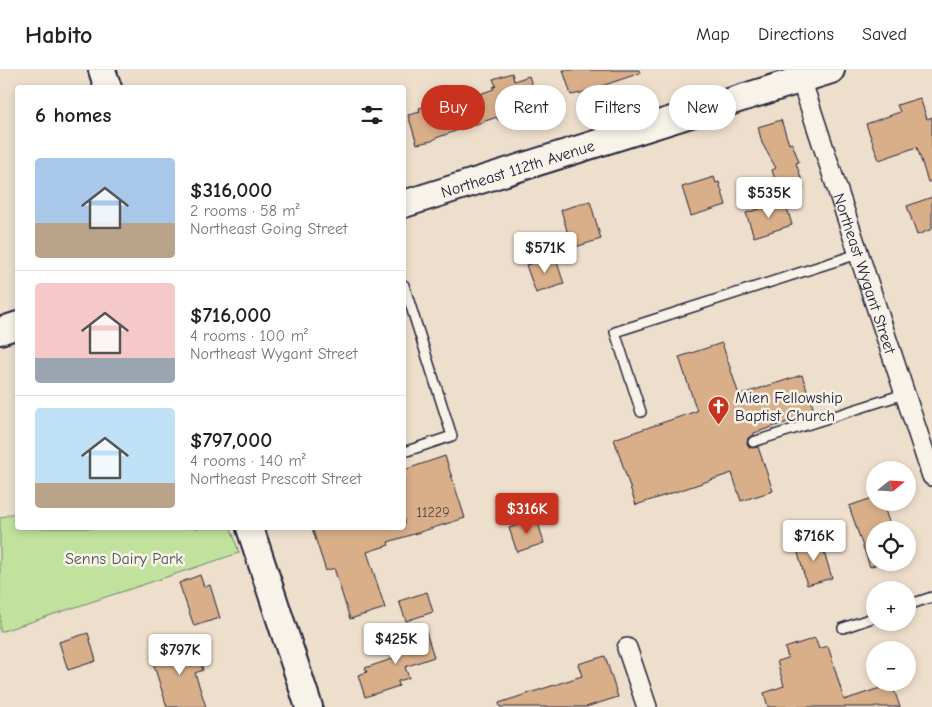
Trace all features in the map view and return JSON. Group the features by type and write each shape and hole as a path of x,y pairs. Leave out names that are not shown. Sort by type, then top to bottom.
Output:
{"street":[{"path":"102,70 107,85"},
{"name":"Northeast 112th Avenue","path":"406,203 799,75 831,70"},
{"name":"Northeast Wygant Street","path":"799,75 932,476"},
{"path":"0,330 15,326"},
{"path":"251,530 309,707"},
{"path":"627,648 647,707"}],"lane":[{"path":"641,412 615,332 858,254"},
{"path":"406,291 452,436 406,451"},
{"path":"753,442 904,394"},
{"path":"916,602 932,597"},
{"path":"843,628 866,620"}],"green space":[{"name":"Senns Dairy Park","path":"15,513 15,530 232,530 239,553 0,632 0,518"}],"building":[{"path":"563,70 639,70 640,73 605,85 576,85 576,94 571,95"},
{"path":"512,73 514,81 529,76 532,85 496,85 493,79"},
{"path":"495,86 495,118 485,121 485,92 494,89 493,87"},
{"path":"920,98 927,119 932,117 932,181 928,182 917,147 879,160 866,124 900,112 897,105"},
{"path":"419,108 421,108 421,130 459,130 432,141 417,144 408,115 420,112"},
{"path":"781,120 789,144 792,143 799,162 796,163 804,187 780,195 772,170 776,168 762,143 758,127"},
{"path":"714,177 716,183 719,182 726,205 691,216 682,187"},
{"path":"932,197 932,229 917,235 907,206"},
{"path":"590,201 601,239 572,248 561,210"},
{"path":"785,201 792,225 754,237 746,213"},
{"path":"555,256 564,284 536,293 526,265"},
{"name":"Mien Fellowship Baptist Church","path":"722,343 739,395 802,375 815,413 754,433 754,435 748,438 747,443 749,447 758,447 773,491 741,501 732,473 636,505 614,439 697,411 679,357"},
{"path":"445,456 465,518 388,542 389,545 367,552 385,608 350,619 334,568 326,571 313,530 406,530 406,469"},
{"path":"866,500 866,511 885,511 889,521 866,521 866,555 849,506"},
{"path":"537,519 544,543 517,552 509,528"},
{"path":"820,539 832,578 807,585 796,546"},
{"path":"200,575 204,587 210,585 220,618 194,626 179,583"},
{"path":"427,592 433,612 406,621 399,601"},
{"path":"426,632 434,657 405,667 409,678 398,681 399,686 365,697 358,675 367,672 365,668 395,658 391,644"},
{"path":"88,633 96,661 68,670 59,642"},
{"path":"815,638 819,649 828,646 844,700 871,691 894,691 900,707 768,707 764,693 784,686 777,661 788,658 785,648"},
{"path":"194,642 203,670 195,673 206,707 167,707 151,656"},
{"path":"605,656 618,697 586,707 500,707 499,703 582,676 578,664"}],"place":[{"name":"Mien Fellowship Baptist Church","path":"719,425"}]}
